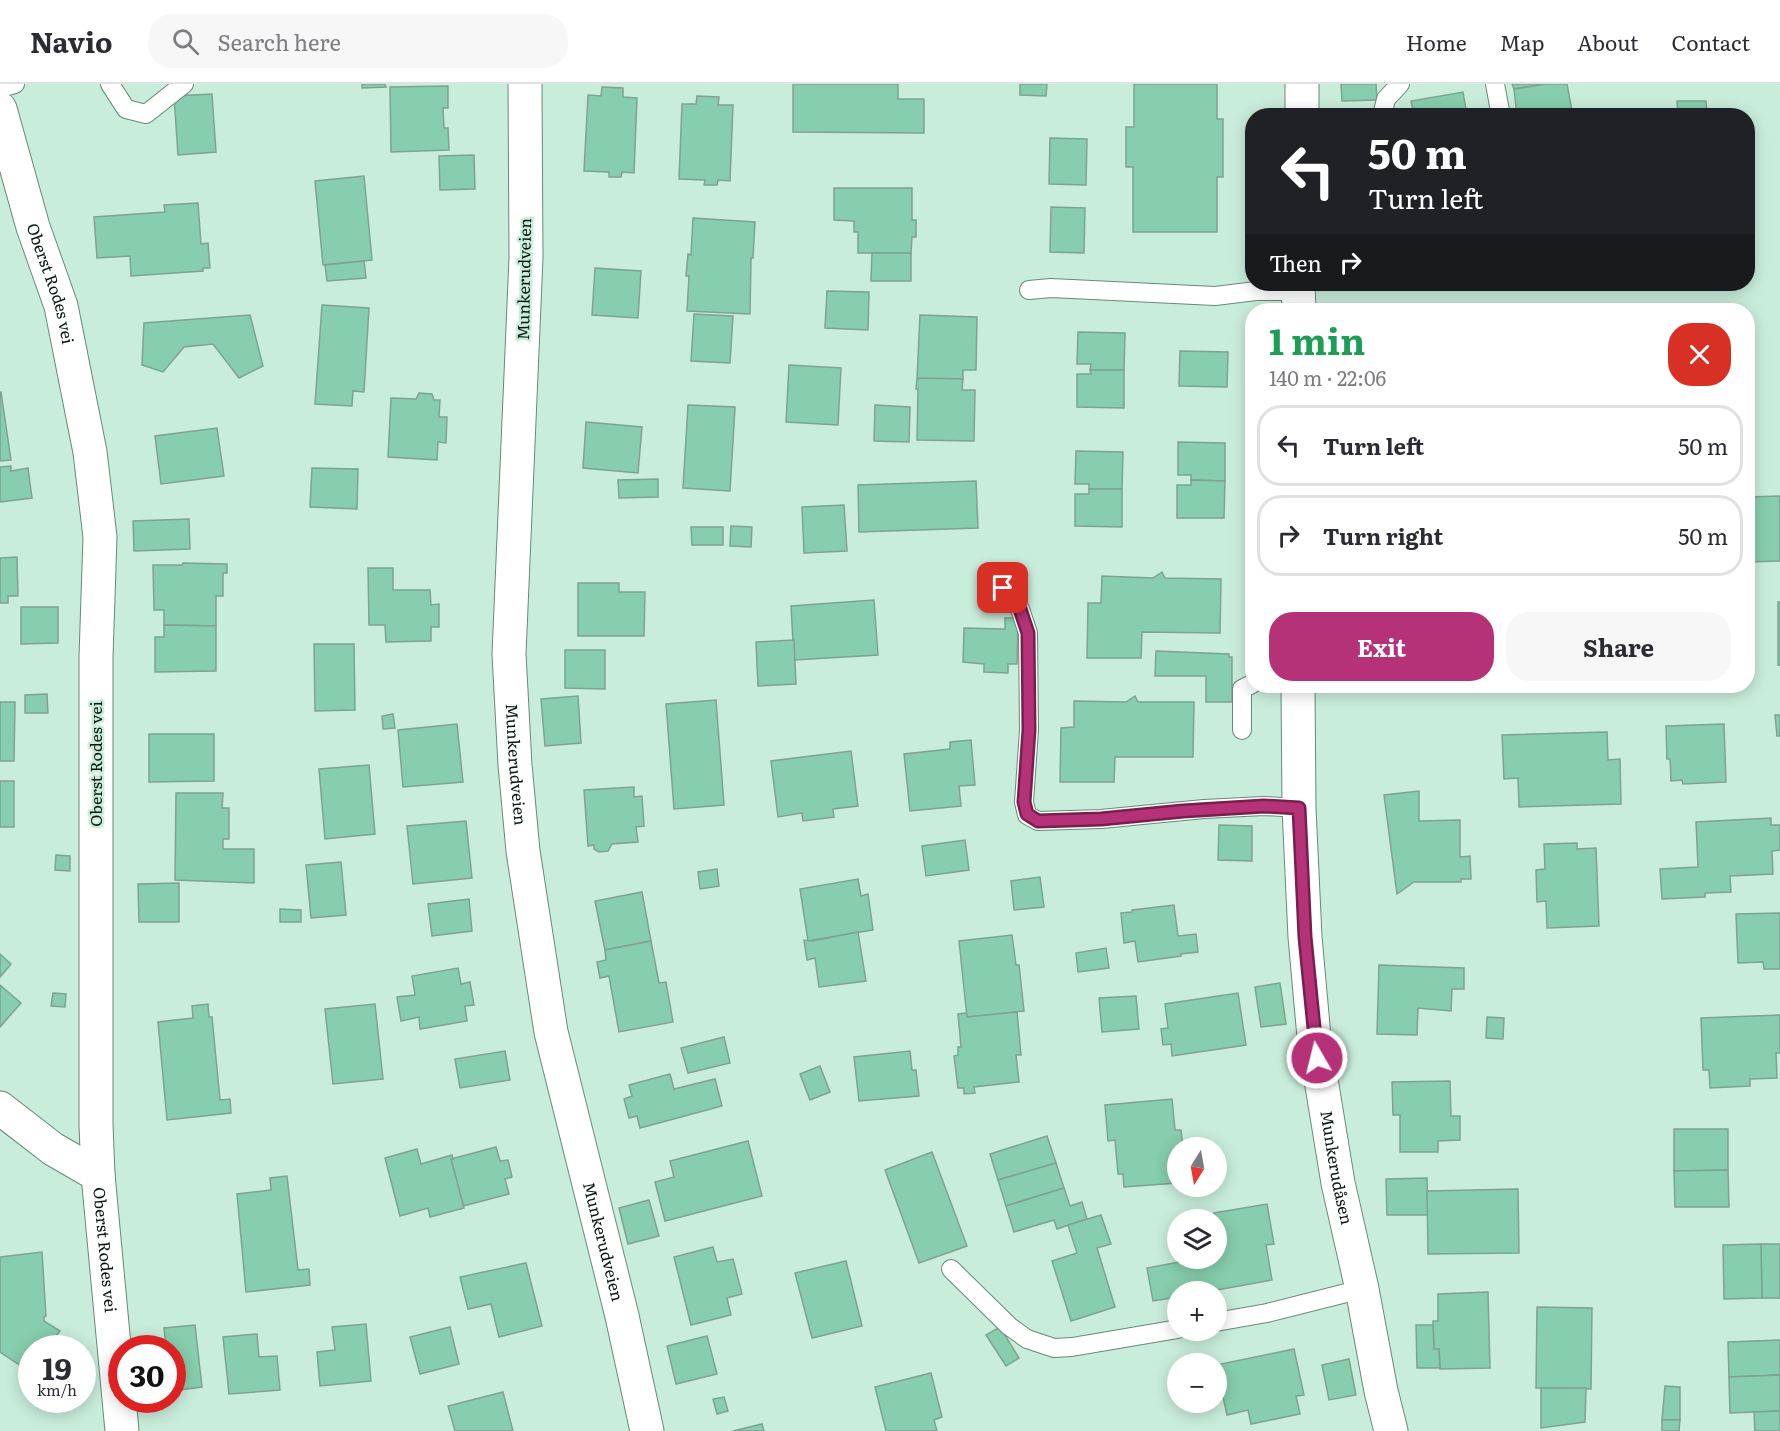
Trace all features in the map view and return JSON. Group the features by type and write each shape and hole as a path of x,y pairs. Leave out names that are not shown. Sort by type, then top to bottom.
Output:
{"street":[{"name":"Munkerudveien","path":"525,84 524,322 509,654 515,765 523,851 551,1032 622,1317 647,1431"},
{"path":"1302,84 1302,108"},
{"name":"Oberst Rodes vei","path":"0,108 33,227 61,306 90,452 100,537 96,657 98,1175 122,1431"},
{"name":"Munkerudåsen","path":"1298,693 1299,808 1305,937 1314,1037 1338,1183 1391,1431"},
{"path":"0,1108 52,1149 98,1175"}],"lane":[{"path":"0,88 15,84"},
{"path":"110,84 126,109 146,114 184,84"},
{"path":"1384,108 1386,99 1400,84"},
{"path":"1495,84 1500,108"},
{"path":"1029,290 1051,288 1215,296 1256,291 1299,295"},
{"path":"1003,588 1020,609 1028,633 1029,730 1024,802 1027,814 1038,821 1101,819 1264,806 1299,808"},
{"path":"1242,730 1242,689 1245,688"},
{"path":"951,1269 1009,1326 1027,1339 1054,1348 1167,1331"},
{"path":"1227,1320 1267,1313 1362,1289"}],"building":[{"path":"362,84 385,84 386,87 362,88"},
{"path":"793,84 898,84 898,99 924,99 924,133 793,132"},
{"path":"1020,84 1047,84 1046,96 1020,95"},
{"path":"1134,84 1217,84 1217,119 1223,119 1223,177 1217,177 1217,232 1133,232 1133,167 1126,167 1126,127 1134,127"},
{"path":"1341,84 1376,84 1377,100 1342,101"},
{"path":"1512,84 1546,84 1514,89"},
{"path":"1546,84 1567,84 1572,108 1516,108 1514,89"},
{"path":"448,86 448,108 443,108 444,128 448,128 449,150 391,152 390,87"},
{"path":"602,87 623,88 623,97 637,98 634,173 622,172 621,177 609,177 609,172 584,171 588,95 601,96"},
{"path":"1463,92 1466,108 1412,108 1411,101"},
{"path":"212,94 216,152 178,155 174,96"},
{"path":"697,96 719,97 718,105 733,105 730,181 718,180 717,185 704,185 705,180 679,179 682,104 696,104"},
{"path":"1677,101 1706,101 1706,108 1678,108"},
{"path":"1050,138 1087,139 1086,185 1049,184"},
{"path":"474,155 475,189 440,190 439,156"},
{"path":"364,176 372,260 323,265 315,181"},
{"path":"834,188 912,188 912,220 916,220 916,237 912,237 911,253 858,253 858,232 854,232 854,221 834,220"},
{"path":"198,203 201,244 208,243 210,268 203,268 203,271 131,276 130,256 97,258 94,217 165,212 164,205"},
{"path":"1051,207 1085,208 1084,253 1050,252"},
{"path":"693,218 755,222 753,258 751,258 750,314 687,311 689,276 686,276 688,254 691,255"},
{"path":"872,253 911,253 911,281 871,281"},
{"path":"364,261 366,278 327,281 325,265"},
{"path":"595,268 641,271 638,318 592,315"},
{"path":"827,291 869,292 868,330 825,328"},
{"path":"322,305 369,308 364,392 353,391 352,406 315,404"},
{"path":"694,314 733,316 730,363 691,361"},
{"path":"250,315 263,366 239,378 213,344 184,347 163,372 142,365 144,323"},
{"path":"920,315 977,317 976,370 963,370 963,379 917,379"},
{"path":"1078,332 1125,333 1124,370 1090,370 1091,364 1077,364"},
{"path":"1180,351 1228,352 1227,387 1179,386"},
{"path":"789,365 841,368 838,425 786,422"},
{"path":"1090,370 1124,370 1124,408 1077,407 1077,374 1091,374"},
{"path":"917,379 963,379 962,390 975,390 974,441 917,440 918,389 916,389"},
{"path":"0,393 11,460 0,461"},
{"path":"419,393 432,394 434,400 440,400 439,417 447,417 446,443 438,442 437,460 388,457 391,398 416,399"},
{"path":"688,405 735,407 730,491 683,488"},
{"path":"875,405 910,407 909,442 874,441"},
{"path":"586,422 642,427 638,473 583,468"},
{"path":"217,428 224,476 161,484 155,436"},
{"path":"1178,442 1225,443 1225,481 1191,480 1191,475 1178,475"},
{"path":"1076,451 1123,452 1122,489 1089,489 1089,484 1075,484"},
{"path":"11,466 11,471 28,468 32,498 0,502 0,467"},
{"path":"312,468 358,469 357,509 310,507"},
{"path":"658,479 658,497 619,498 618,480"},
{"path":"1191,480 1225,481 1224,518 1177,518 1177,485 1191,485"},
{"path":"976,481 978,528 859,532 858,485"},
{"path":"1089,489 1122,489 1122,527 1075,526 1075,494 1089,494"},
{"path":"1780,496 1780,561 1755,562 1755,497"},
{"path":"844,505 847,551 804,553 802,507"},
{"path":"189,519 190,549 134,551 133,521"},
{"path":"731,526 752,527 751,547 730,546"},
{"path":"691,527 723,527 723,545 692,545"},
{"path":"17,557 18,596 8,596 8,603 0,603 0,558"},
{"path":"183,563 227,564 227,573 223,573 223,596 216,596 216,626 164,625 164,610 154,610 153,565 182,565"},
{"path":"368,568 393,568 393,590 430,590 431,605 439,604 439,627 431,627 431,641 386,642 385,625 369,625"},
{"path":"1162,572 1165,578 1221,579 1220,633 1142,632 1141,658 1087,658 1088,603 1101,603 1102,576 1153,578"},
{"path":"578,583 619,583 619,592 645,592 644,636 578,636"},
{"path":"874,600 878,655 794,660 791,606"},
{"path":"1778,602 1780,602 1780,665 1778,665"},
{"path":"21,607 58,607 58,643 21,644"},
{"path":"1005,618 1018,618 1017,664 1008,664 1008,673 984,672 984,664 963,662 964,628 1005,629"},
{"path":"164,625 216,626 216,671 155,672 155,637 164,637"},
{"path":"794,640 796,684 758,686 756,642"},
{"path":"314,644 354,644 355,710 315,711"},
{"path":"565,650 605,650 605,689 565,688"},
{"path":"1156,651 1229,654 1229,657 1232,657 1232,702 1206,702 1206,676 1155,676"},
{"path":"47,694 48,713 25,713 25,695"},
{"path":"578,696 581,743 545,746 541,699"},
{"path":"1135,696 1138,702 1194,702 1193,757 1115,757 1114,782 1060,782 1061,728 1074,727 1074,701 1126,702"},
{"path":"716,700 724,805 674,809 666,704"},
{"path":"0,702 15,702 14,761 0,761"},
{"path":"393,714 395,728 383,729 382,716"},
{"path":"1775,715 1780,715 1780,736 1777,736"},
{"path":"457,724 463,782 403,787 398,730"},
{"path":"1724,724 1726,782 1683,784 1682,780 1671,781 1670,759 1667,759 1666,726"},
{"path":"1607,732 1608,760 1620,759 1621,804 1519,807 1518,778 1504,779 1502,735"},
{"path":"149,734 214,734 214,781 149,782"},
{"path":"971,740 975,785 959,786 961,806 910,811 904,754 950,749 950,742"},
{"path":"851,751 858,806 833,809 834,817 803,821 802,813 778,817 771,761"},
{"path":"369,765 375,834 325,839 319,769"},
{"path":"0,781 14,781 14,827 0,827"},
{"path":"634,787 634,797 642,796 644,826 636,827 638,842 612,844 608,851 599,852 594,849 594,845 588,846 584,790"},
{"path":"1419,791 1419,821 1460,820 1460,857 1470,856 1471,879 1461,879 1461,882 1414,882 1397,894 1384,795"},
{"path":"176,793 223,793 222,808 229,808 229,839 223,839 223,849 254,849 254,883 175,880"},
{"path":"1771,818 1771,825 1780,825 1780,850 1772,851 1773,874 1730,876 1731,892 1705,893 1705,897 1662,899 1660,869 1698,867 1696,822"},
{"path":"466,821 472,878 413,884 407,826"},
{"path":"1219,825 1252,826 1252,861 1218,860"},
{"path":"965,840 969,870 926,876 922,846"},
{"path":"1577,843 1577,849 1596,848 1599,926 1547,928 1546,901 1537,902 1536,870 1545,869 1544,844"},
{"path":"56,855 70,856 70,871 55,870"},
{"path":"341,862 346,915 311,918 306,865"},
{"path":"717,869 719,886 700,889 698,872"},
{"path":"1040,877 1044,907 1014,910 1011,881"},
{"path":"858,879 861,896 868,894 873,930 808,941 800,889"},
{"path":"179,883 179,922 139,922 138,884"},
{"path":"642,892 651,941 605,950 595,901"},
{"path":"469,899 472,931 432,936 428,904"},
{"path":"1174,905 1178,936 1196,934 1198,952 1138,962 1135,941 1124,943 1121,913"},
{"path":"280,909 301,910 301,922 280,922"},
{"path":"1780,913 1780,969 1764,969 1763,962 1738,963 1736,914"},
{"path":"858,932 866,981 819,987 815,958 807,960 804,940 812,941"},
{"path":"1012,935 1016,965 1019,965 1024,1011 967,1017 959,941"},
{"path":"651,941 659,983 666,982 673,1022 619,1032 609,976 600,978 597,962 606,960 605,950"},
{"path":"1106,948 1109,968 1078,972 1076,953"},
{"path":"0,954 11,964 0,977"},
{"path":"1379,965 1464,968 1464,989 1452,989 1451,1011 1418,1008 1417,1035 1377,1034"},
{"path":"458,968 461,984 470,982 474,1005 465,1006 467,1021 420,1029 419,1017 401,1021 397,997 415,995 412,976"},
{"path":"1280,983 1286,1024 1261,1027 1255,987"},
{"path":"0,985 21,1003 0,1027"},
{"path":"53,993 66,994 65,1007 51,1006"},
{"path":"1238,993 1246,1045 1172,1056 1171,1044 1163,1045 1161,1029 1168,1028 1165,1004"},
{"path":"1136,996 1139,1029 1102,1032 1099,998"},
{"path":"208,1004 209,1017 212,1017 220,1100 230,1099 231,1113 167,1120 158,1022 193,1018 192,1006"},
{"path":"375,1004 383,1079 333,1084 325,1009"},
{"path":"1017,1012 1021,1055 1016,1055 1019,1082 974,1087 975,1093 964,1094 964,1088 958,1088 954,1056 958,1055 958,1047 961,1047 958,1014 966,1013 967,1017"},
{"path":"1780,1015 1780,1053 1776,1053 1777,1078 1750,1079 1750,1086 1710,1088 1709,1070 1703,1070 1701,1018"},
{"path":"1487,1017 1504,1018 1503,1039 1486,1038"},
{"path":"724,1037 730,1063 688,1073 681,1048"},
{"path":"505,1051 510,1080 460,1088 455,1059"},
{"path":"910,1051 912,1070 916,1070 919,1096 859,1101 854,1057"},
{"path":"820,1066 830,1092 810,1100 800,1074"},
{"path":"670,1074 674,1089 715,1079 722,1106 640,1128 637,1116 629,1118 624,1099 632,1096 629,1085"},
{"path":"1450,1081 1451,1116 1460,1116 1460,1140 1438,1141 1438,1152 1400,1152 1400,1115 1393,1115 1392,1082"},
{"path":"1172,1099 1175,1130 1181,1130 1182,1137 1167,1137 1167,1184 1124,1187 1123,1174 1118,1174 1115,1140 1108,1141 1105,1105"},
{"path":"1674,1129 1728,1129 1728,1170 1674,1171"},
{"path":"1047,1136 1056,1163 998,1180 990,1154"},
{"path":"748,1141 762,1196 665,1221 655,1182 674,1177 670,1161"},
{"path":"496,1147 500,1161 508,1160 512,1177 505,1179 509,1194 463,1206 451,1159"},
{"path":"417,1149 421,1164 452,1155 453,1159 451,1159 464,1208 430,1217 428,1208 400,1216 385,1158"},
{"path":"932,1152 967,1246 919,1263 885,1170"},
{"path":"1056,1163 1064,1188 1006,1206 998,1180"},
{"path":"1728,1170 1729,1207 1675,1207 1674,1171"},
{"path":"287,1176 298,1270 309,1269 310,1285 246,1292 237,1194 271,1190 270,1178"},
{"path":"1427,1178 1428,1215 1387,1215 1386,1179"},
{"path":"1064,1188 1070,1206 1082,1202 1087,1219 1057,1229 1054,1220 1014,1232 1006,1206"},
{"path":"1518,1189 1519,1253 1428,1254 1427,1191"},
{"path":"649,1200 659,1236 628,1244 619,1208"},
{"path":"1267,1204 1274,1244 1266,1245 1272,1280 1227,1288 1227,1281 1167,1281 1167,1299 1153,1301 1147,1268 1167,1264 1167,1269 1227,1269 1227,1211"},
{"path":"1101,1215 1111,1244 1097,1248 1115,1307 1071,1321 1052,1261 1077,1253 1068,1225"},
{"path":"1761,1244 1780,1244 1780,1298 1762,1298"},
{"path":"1761,1244 1762,1298 1724,1299 1723,1245"},
{"path":"713,1247 717,1262 733,1259 742,1294 727,1298 731,1315 691,1325 674,1257"},
{"path":"42,1252 46,1316 44,1321 60,1331 57,1335 18,1335 18,1364 0,1352 0,1257"},
{"path":"846,1261 862,1326 812,1338 795,1273"},
{"path":"526,1263 542,1326 499,1337 491,1304 468,1309 460,1277"},
{"path":"1488,1292 1490,1368 1440,1369 1439,1349 1434,1349 1433,1325 1433,1321 1438,1321 1438,1294"},
{"path":"1537,1307 1592,1308 1591,1389 1536,1388"},
{"path":"366,1324 371,1381 320,1386 317,1352 335,1350 332,1327"},
{"path":"195,1325 202,1387 186,1389 186,1335 165,1335 164,1328"},
{"path":"1416,1325 1433,1325 1434,1349 1439,1349 1440,1368 1417,1368"},
{"path":"450,1327 459,1364 420,1374 410,1337"},
{"path":"1000,1327 1019,1358 1006,1366 986,1335"},
{"path":"257,1334 259,1357 277,1356 280,1390 229,1394 223,1337"},
{"path":"707,1336 717,1374 676,1384 667,1346"},
{"path":"1780,1340 1780,1375 1729,1377 1728,1342"},
{"path":"1294,1349 1304,1395 1296,1396 1300,1414 1251,1424 1248,1410 1227,1415 1227,1363"},
{"path":"1349,1359 1356,1395 1329,1400 1322,1365"},
{"path":"931,1373 942,1417 934,1420 937,1431 886,1431 875,1387"},
{"path":"1780,1375 1780,1411 1730,1413 1729,1377"},
{"path":"1665,1386 1680,1387 1680,1420 1662,1420"},
{"path":"1541,1388 1586,1388 1585,1422 1541,1428"},
{"path":"503,1392 513,1431 455,1431 448,1406"},
{"path":"724,1397 728,1411 717,1414 713,1399"},
{"path":"1780,1411 1780,1431 1755,1431 1754,1412"},
{"path":"1662,1420 1680,1420 1679,1431 1662,1431"},
{"path":"762,1424 764,1431 733,1431"}],"route":[{"path":"1003,588 1020,609 1028,633 1029,730 1024,802 1027,814 1038,821 1101,819 1264,806 1299,808 1305,937 1317,1058"}]}
